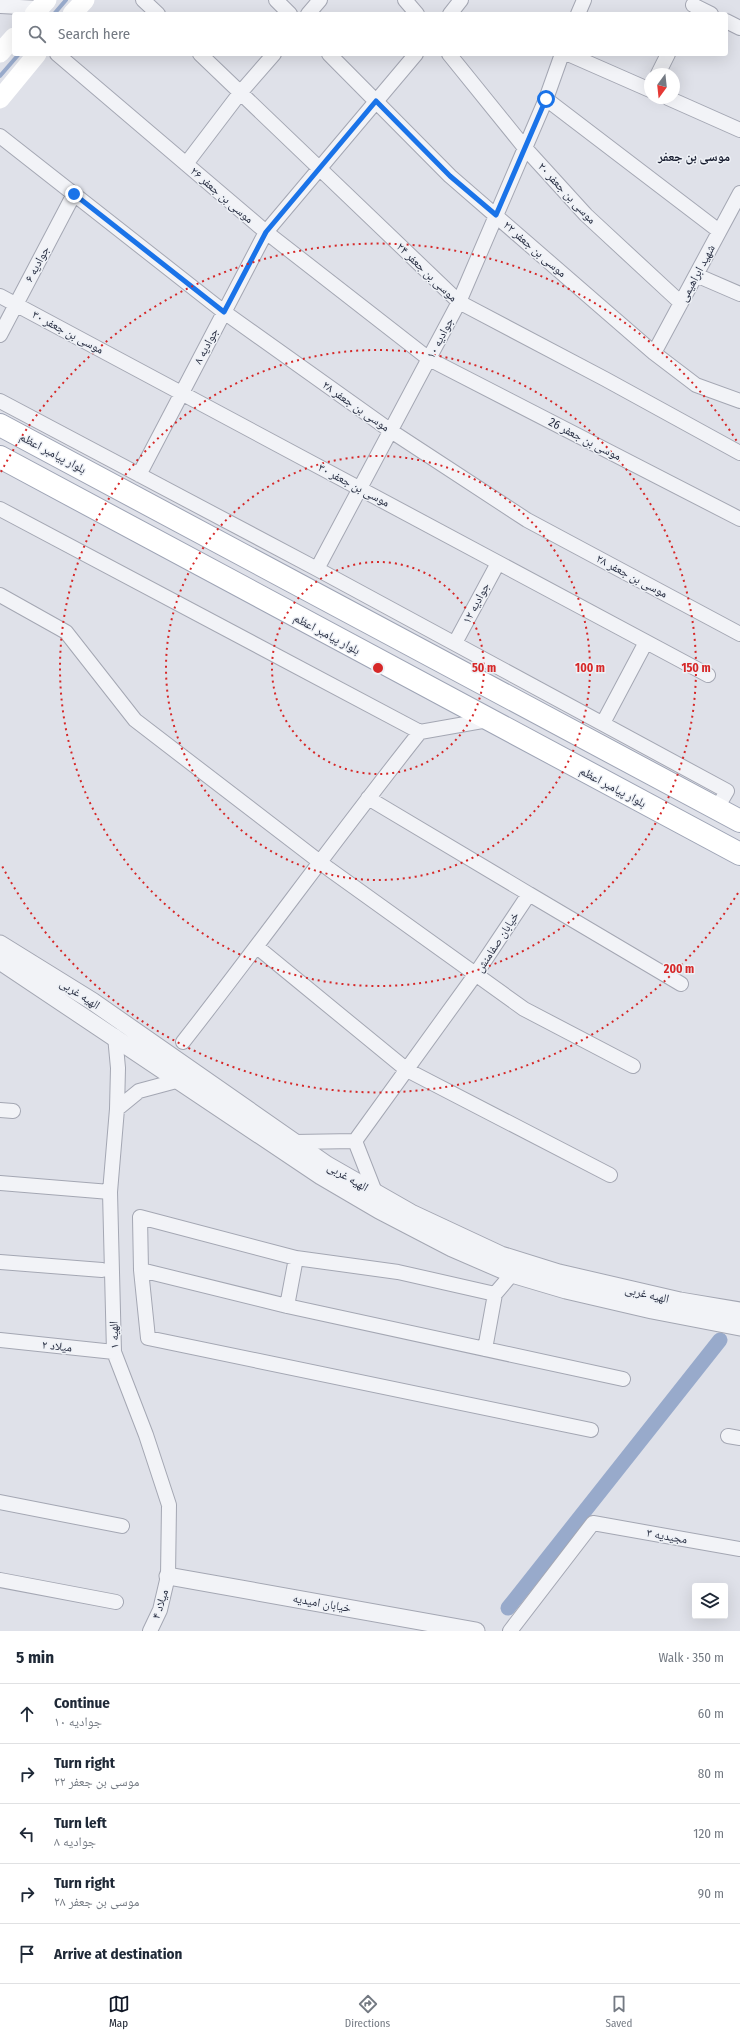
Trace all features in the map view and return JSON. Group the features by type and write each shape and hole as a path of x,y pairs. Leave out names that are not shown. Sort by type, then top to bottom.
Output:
{"main road":[{"path":"74,12 85,0"},
{"path":"0,53 12,39"},
{"path":"0,99 36,56"},
{"name":"بلوار پیامبر اعظم","path":"0,425 740,820"},
{"name":"بلوار پیامبر اعظم","path":"0,457 740,854"}],"street":[{"path":"143,0 156,12"},
{"path":"276,0 288,12"},
{"path":"310,12 320,0"},
{"path":"405,0 414,12"},
{"path":"452,12 462,0"},
{"path":"0,6 40,7"},
{"path":"692,6 706,12"},
{"path":"728,22 740,28"},
{"name":"موسی بن جعفر ۲۶","path":"59,56 266,232 429,359"},
{"name":"موسی بن جعفر ۲۴","path":"202,56 459,302 605,379 740,453"},
{"path":"186,164 240,93 272,56"},
{"name":"موسی بن جعفر ۲۲","path":"331,56 450,176 654,353 696,385 740,401"},
{"name":"جوادیه ۸","path":"139,475 266,232 414,56"},
{"name":"موسی بن جعفر ۲۰","path":"451,56 525,148 586,215 681,303"},
{"name":"جوادیه ۱۰","path":"317,569 361,489 459,302 546,99 561,56"},
{"path":"573,56 644,87"},
{"path":"661,68 667,56"},
{"path":"546,99 719,231"},
{"path":"680,103 740,130"},
{"name":"موسی بن جعفر ۲۸","path":"0,136 224,312 391,431 527,520 740,634"},
{"name":"شهید ابراهیمی","path":"654,353 719,231 735,213 740,193"},
{"name":"جوادیه ۶","path":"0,334 74,194"},
{"path":"696,274 740,294"},
{"name":"موسی بن جعفر ۳۰","path":"0,296 708,675"},
{"name":"موسی بن جعفر 26","path":"429,359 740,519"},
{"path":"0,401 455,643 727,791 717,808"},
{"path":"0,509 420,732 488,720"},
{"name":"جوادیه ۱۲","path":"455,643 498,563"},
{"path":"0,595 66,632 135,720 321,862 475,975 524,1009 633,1066"},
{"path":"603,723 646,642"},
{"path":"183,1042 257,947 368,798 420,732"},
{"path":"368,798 681,984"},
{"name":"خیابان صفامنش","path":"355,1141 475,975 529,894"},
{"name":"الهیه غربی","path":"0,944 92,1001 327,1165 411,1212 501,1255 544,1269 680,1301 740,1312"},
{"path":"257,947 407,1070 610,1175"},
{"name":"الهیه غربی","path":"0,960 115,1036 320,1176 379,1210 452,1248 512,1274 566,1290 652,1310 740,1327"},
{"name":"الهیه ۱","path":"115,1036 118,1068 118,1109 110,1192 114,1352 146,1435 169,1505 168,1576"},
{"path":"118,1109 139,1091 180,1080"},
{"path":"294,1142 355,1141 376,1192"},
{"path":"0,1183 110,1192"},
{"path":"495,1294 398,1272 296,1258 140,1217 141,1270 148,1338 591,1430"},
{"path":"287,1306 296,1258"},
{"path":"0,1262 102,1270"},
{"path":"141,1270 287,1306 623,1379"},
{"path":"485,1349 495,1294 512,1274"},
{"name":"میلاد ۲","path":"0,1340 114,1352"},
{"path":"0,1502 122,1526"},
{"name":"مجیدیه ۳","path":"510,1631 593,1523 740,1549"},
{"name":"میلاد ۴","path":"150,1631 160,1610 168,1576"},
{"name":"خیابان امیدیه","path":"168,1576 476,1631"},
{"path":"0,1580 116,1602"}],"waterway":[{"path":"56,12 66,0"},
{"path":"0,76 17,56"},
{"path":"508,1608 720,1340"}],"district":[{"name":"موسی بن جعفر","path":"694,156"}],"route":[{"path":"74,194 224,312 266,232 376,101 450,176 496,215 546,99"}]}
